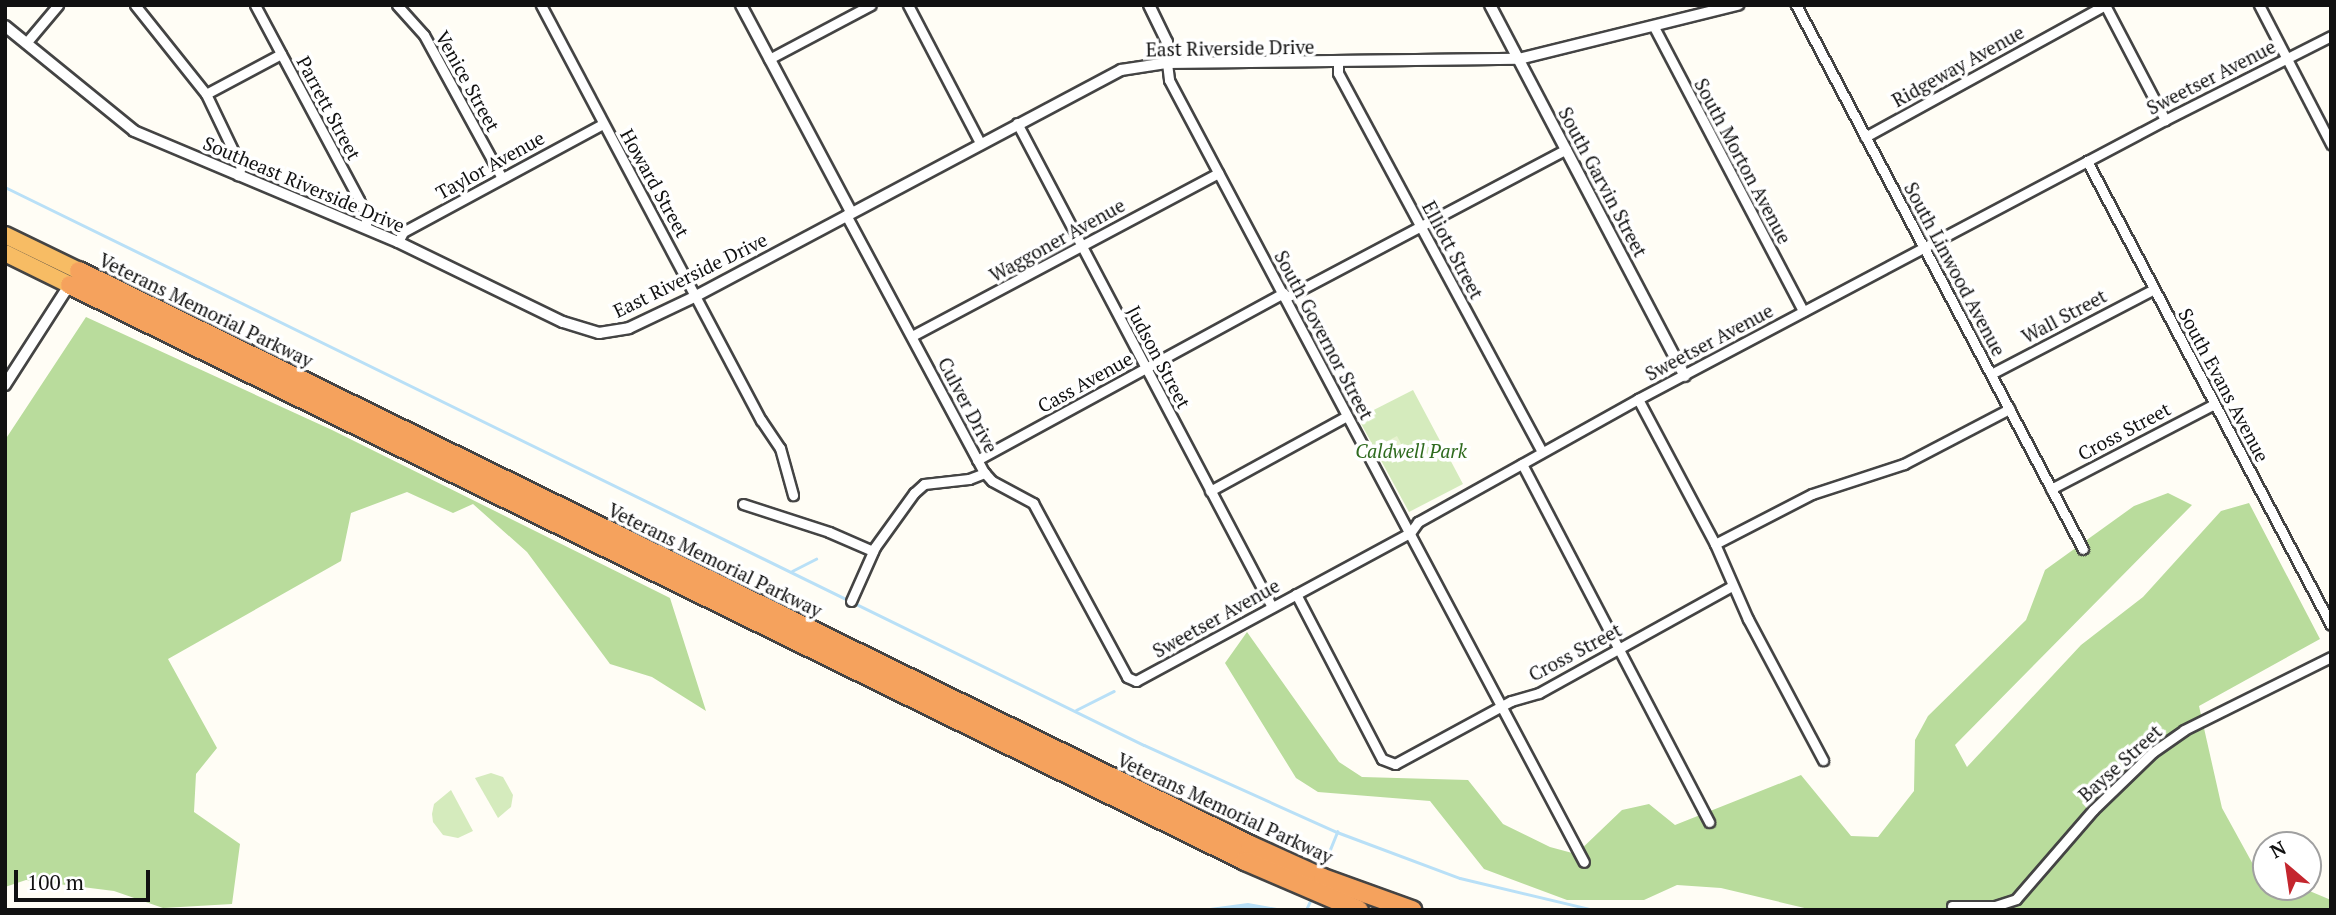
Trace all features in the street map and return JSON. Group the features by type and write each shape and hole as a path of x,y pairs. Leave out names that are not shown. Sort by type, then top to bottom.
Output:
{"highway":[{"name":"Veterans Memorial Parkway","path":"5,235 74,278 1245,861 1359,910"},
{"name":"Veterans Memorial Parkway","path":"5,253 74,278 1250,845 1323,878 1412,910"}],"street":[{"path":"26,43 58,5"},
{"path":"135,5 206,94 241,167 238,175"},
{"name":"Parrett Street","path":"255,5 359,200 366,216 366,228"},
{"name":"Venice Street","path":"397,5 424,35 502,178"},
{"name":"Howard Street","path":"541,5 738,376 780,448 793,495"},
{"name":"Culver Drive","path":"741,5 977,460 992,481 1027,497 1037,508 1121,664"},
{"path":"769,59 871,5"},
{"path":"908,5 979,143"},
{"name":"South Governor Street","path":"1149,5 1167,41 1169,80 1584,862"},
{"name":"South Garvin Street","path":"1490,5 1685,376"},
{"name":"East Riverside Drive","path":"613,332 629,328 696,296 979,143 1121,70 1167,63 1519,59 1738,5"},
{"name":"South Linwood Avenue","path":"1796,5 2083,550"},
{"path":"2105,5 2165,120"},
{"name":"Ridgeway Avenue","path":"1866,137 2105,5"},
{"path":"2259,5 2331,144"},
{"name":"Southeast Riverside Drive","path":"5,26 124,125 398,242 578,328 599,333 613,332"},
{"name":"South Morton Avenue","path":"1654,27 1803,312"},
{"name":"Sweetser Avenue","path":"1121,664 1131,680 1142,679 1410,533 1418,522 1638,400 2087,160 2331,36"},
{"path":"206,94 281,54"},
{"name":"Elliott Street","path":"1339,63 1338,73 1542,452"},
{"name":"Judson Street","path":"1017,123 1272,607"},
{"name":"Taylor Avenue","path":"398,242 404,232 603,124"},
{"name":"Cass Avenue","path":"977,460 1145,368 1566,149"},
{"name":"South Evans Avenue","path":"2087,160 2331,625"},
{"name":"Waggoner Avenue","path":"912,336 1218,173"},
{"path":"5,385 74,278"},
{"name":"Wall Street","path":"1991,374 2154,289"},
{"path":"1638,400 1715,544 1732,586 1823,760"},
{"name":"Cross Street","path":"2051,489 2214,404"},
{"path":"1715,544 1812,494 1904,464 2009,409"},
{"path":"1210,491 1347,416"},
{"path":"1522,464 1709,822"},
{"path":"851,601 873,551 914,493 924,484 969,479 985,473"},
{"path":"743,504 830,532 873,551"},
{"name":"Cross Street","path":"1296,594 1382,759 1396,763 1501,707 1539,693 1732,586"},
{"name":"Bayse Street","path":"1952,906 1995,906 2016,899 2093,810 2153,752 2184,730 2331,657"}],"green space":[{"path":"86,317 332,430 670,598 706,711 652,677 610,664 527,552 473,504 453,513 407,492 351,513 341,561 168,659 217,748 196,774 194,812 240,844 232,904 163,908 114,891 26,880 5,887 5,440"},
{"name":"Caldwell Park","path":"1413,390 1463,484 1409,512 1358,418"},
{"path":"1397,436 1407,455 1392,463 1382,444"},
{"path":"2168,493 2192,505 1955,745 1967,767 2081,645 2143,597 2221,511 2249,503 2320,639 2199,706 2222,808 2252,863 2252,901 2322,901 2322,896 2331,900 2331,910 1813,910 1721,888 1677,885 1644,900 1567,900 1484,869 1430,801 1318,792 1296,778 1225,663 1247,632 1339,762 1362,777 1468,780 1503,824 1550,847 1576,854 1622,810 1649,804 1675,825 1801,775 1851,836 1878,837 1914,791 1915,740 1928,716 2026,620 2045,570 2134,506"},
{"path":"491,773 503,777 513,795 511,807 498,818 475,778"},
{"path":"451,790 473,831 458,838 443,835 433,822 434,804"}],"water":[{"path":"1248,903 1288,910 1195,910"}],"waterway":[{"path":"5,187 1144,745 1337,832 1460,878 1594,910"},
{"path":"792,571 816,559"},
{"path":"1076,710 1114,691"},
{"path":"1329,852 1337,832"},
{"path":"1306,910 1310,901"}]}
